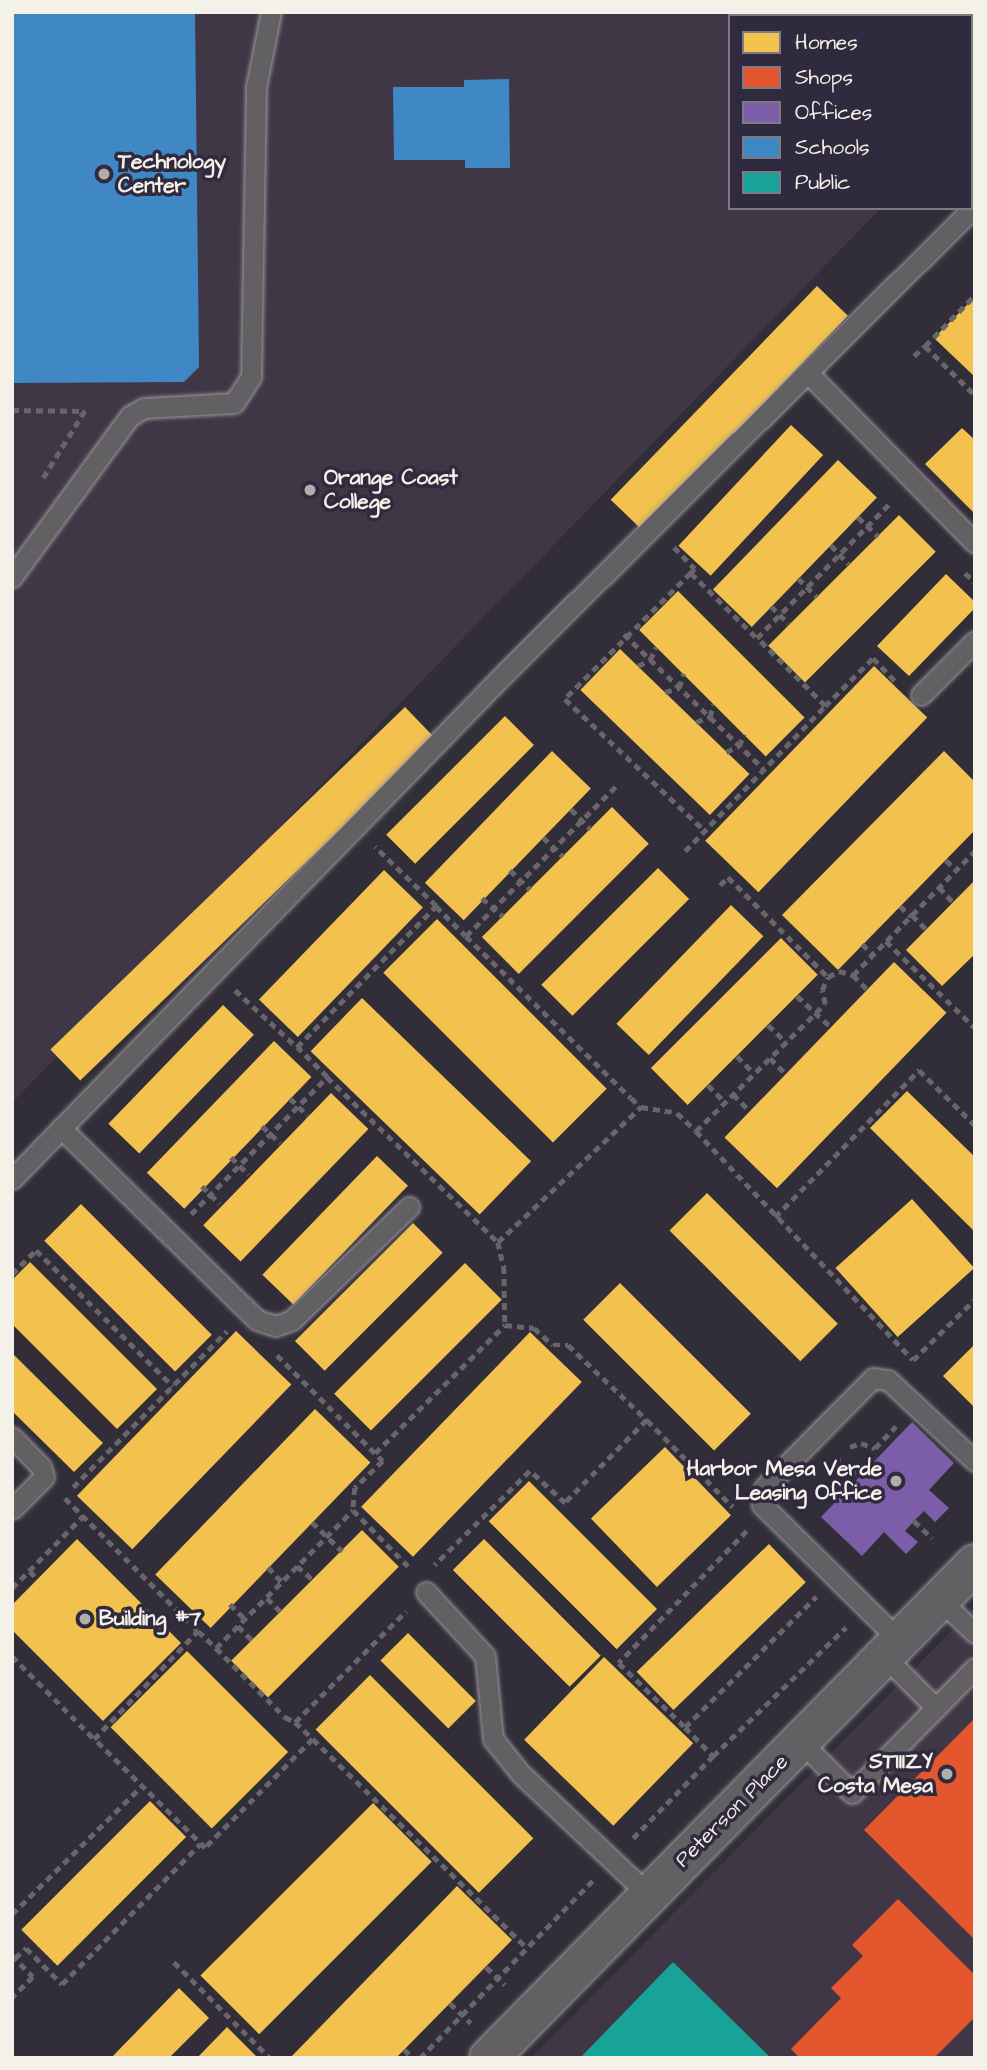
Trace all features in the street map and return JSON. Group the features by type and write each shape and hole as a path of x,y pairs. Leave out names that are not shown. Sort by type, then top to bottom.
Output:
{"street":[{"name":"Peterson Place","path":"489,2058 975,1564"}],"lane":[{"path":"12,577 130,416 144,408 234,403 251,377 256,87 271,12"},
{"path":"12,1179 354,827 971,210"},
{"path":"809,374 975,543"},
{"path":"921,695 975,641"},
{"path":"61,1128 257,1320 275,1326 292,1320 409,1207"},
{"path":"936,1708 893,1649 762,1505 764,1488 873,1378 888,1381 975,1461"},
{"path":"12,1437 41,1467 44,1477 12,1509"},
{"path":"423,1585 485,1656 493,1739 520,1773 649,1895"},
{"path":"940,1600 975,1633"},
{"path":"801,1742 852,1793 975,1668"}],"path":[{"path":"914,356 975,295"},
{"path":"925,346 975,395"},
{"path":"12,410 85,411 34,492"},
{"path":"757,638 893,500 902,509"},
{"path":"858,517 877,536"},
{"path":"653,527 695,569 565,699 704,831"},
{"path":"831,545 849,564"},
{"path":"957,564 975,582"},
{"path":"691,573 825,706"},
{"path":"798,578 817,597"},
{"path":"771,606 789,624"},
{"path":"626,636 764,769"},
{"path":"638,666 650,660 656,647"},
{"path":"685,850 873,658 915,701 921,695"},
{"path":"679,688 683,674"},
{"path":"665,692 679,688"},
{"path":"710,717 713,704"},
{"path":"696,722 710,717"},
{"path":"726,752 739,746 744,734"},
{"path":"466,936 618,783"},
{"path":"571,809 590,829"},
{"path":"354,827 641,1107 677,1113 696,1131 913,1360"},
{"path":"543,837 563,856"},
{"path":"853,975 975,851"},
{"path":"946,860 956,870"},
{"path":"510,870 530,889"},
{"path":"720,886 727,877 828,976"},
{"path":"939,887 953,902"},
{"path":"482,898 503,916"},
{"path":"297,1047 436,906"},
{"path":"900,906 926,929"},
{"path":"886,941 975,1028"},
{"path":"862,944 873,954"},
{"path":"214,971 297,1047 498,1242 504,1267 505,1325 375,1453"},
{"path":"696,1131 825,1004 822,990 828,976 839,971 853,975 867,989"},
{"path":"797,996 831,1027"},
{"path":"768,1025 786,1042"},
{"path":"737,1056 754,1073"},
{"path":"770,1058 785,1073"},
{"path":"775,1217 919,1070 975,1125"},
{"path":"170,1235 327,1077"},
{"path":"708,1085 725,1102"},
{"path":"733,1094 749,1110"},
{"path":"290,1098 309,1115"},
{"path":"498,1242 641,1107"},
{"path":"262,1126 280,1143"},
{"path":"231,1157 248,1175"},
{"path":"202,1186 220,1204"},
{"path":"12,1275 36,1250 173,1386"},
{"path":"864,1472 863,1463 852,1475 844,1475 837,1471 837,1460 852,1445 861,1443 875,1448 916,1406 923,1397 900,1374 975,1298"},
{"path":"505,1325 534,1328 553,1345 568,1345 647,1420 742,1517"},
{"path":"231,1327 63,1496 198,1631 527,1948"},
{"path":"216,1648 353,1510 355,1488 383,1461 269,1347"},
{"path":"295,1722 530,1471 565,1503 647,1420"},
{"path":"353,1510 423,1585"},
{"path":"12,1588 83,1516"},
{"path":"914,1521 932,1538"},
{"path":"312,1522 342,1551"},
{"path":"713,1756 619,1663 752,1527"},
{"path":"297,1566 313,1580"},
{"path":"268,1567 282,1582"},
{"path":"30,1571 37,1579"},
{"path":"685,1727 819,1594 827,1602"},
{"path":"266,1597 281,1612"},
{"path":"230,1604 245,1619"},
{"path":"420,2058 713,1756 849,1624 842,1617"},
{"path":"238,1626 252,1640"},
{"path":"94,1739 198,1631"},
{"path":"12,1656 205,1848 313,1739"},
{"path":"12,1914 142,1786"},
{"path":"251,1790 257,1796"},
{"path":"12,1998 33,1977 14,1957 26,1948 62,1984 200,1844"},
{"path":"174,1962 270,2058"},
{"path":"486,1967 508,1987"},
{"path":"450,2003 472,2024"},
{"path":"404,2049 413,2058"}],"shaded area":[{"name":"Orange Coast College","path":"12,12 975,12 973,65 973,14 728,14 728,210 879,210 12,1103"},
{"path":"975,1607 975,2058 531,2058"}],"building: Homes":[{"path":"817,286 848,316 642,530 611,500"},
{"path":"975,297 975,377 934,338"},
{"path":"791,425 823,455 711,576 678,546"},
{"path":"962,428 975,440 975,514 925,464"},
{"path":"838,460 877,498 752,627 713,589"},
{"path":"899,515 936,552 805,683 768,646"},
{"path":"946,574 975,602 975,608 909,676 877,646"},
{"path":"678,591 805,718 766,756 639,630"},
{"path":"620,649 749,774 710,815 580,690"},
{"path":"874,666 927,717 758,892 705,841"},
{"path":"405,707 435,738 80,1080 50,1049"},
{"path":"505,716 534,745 415,864 386,835"},
{"path":"552,751 591,789 464,920 425,883"},
{"path":"944,751 975,782 975,830 838,970 782,915"},
{"path":"612,807 649,844 519,974 482,937"},
{"path":"658,868 689,899 572,1016 541,985"},
{"path":"384,870 423,908 298,1037 259,999"},
{"path":"975,880 975,954 942,986 906,950"},
{"path":"731,905 763,936 649,1055 616,1024"},
{"path":"437,919 607,1089 553,1142 383,973"},
{"path":"781,938 818,975 688,1105 651,1068"},
{"path":"894,962 947,1013 777,1188 725,1138"},
{"path":"362,998 531,1161 480,1214 311,1051"},
{"path":"223,1005 254,1035 139,1154 108,1124"},
{"path":"274,1041 311,1077 184,1209 147,1173"},
{"path":"907,1091 975,1157 975,1232 870,1128"},
{"path":"331,1093 368,1129 241,1261 203,1225"},
{"path":"377,1156 408,1186 293,1305 262,1275"},
{"path":"707,1193 838,1324 800,1361 670,1230"},
{"path":"912,1199 974,1268 898,1337 835,1268"},
{"path":"81,1204 212,1335 175,1372 44,1241"},
{"path":"413,1223 443,1253 325,1371 295,1341"},
{"path":"30,1262 157,1389 117,1429 12,1324 12,1280"},
{"path":"465,1263 502,1300 371,1431 334,1394"},
{"path":"620,1283 751,1414 714,1451 583,1320"},
{"path":"236,1331 291,1384 132,1549 77,1496"},
{"path":"530,1332 582,1382 413,1557 361,1507"},
{"path":"975,1344 975,1408 943,1376"},
{"path":"12,1353 103,1443 74,1472 12,1411"},
{"path":"315,1409 370,1462 211,1628 155,1574"},
{"path":"665,1447 731,1515 657,1587 591,1519"},
{"path":"529,1481 657,1609 617,1649 489,1521"},
{"path":"362,1530 399,1567 268,1698 231,1661"},
{"name":"Building #7","path":"77,1539 181,1643 103,1721 12,1630 12,1605"},
{"path":"484,1539 601,1656 570,1687 453,1570"},
{"path":"769,1544 806,1582 673,1710 637,1672"},
{"path":"408,1633 476,1701 448,1728 380,1661"},
{"path":"187,1651 288,1752 212,1828 111,1727"},
{"path":"604,1657 693,1743 613,1826 524,1740"},
{"path":"370,1675 533,1838 479,1893 316,1729"},
{"path":"150,1801 186,1837 57,1966 21,1930"},
{"path":"373,1803 432,1862 259,2034 200,1976"},
{"path":"457,1886 512,1940 396,2058 290,2058"},
{"path":"179,1988 209,2018 169,2058 111,2058"},
{"path":"227,2027 258,2058 197,2058"}],"building: Shops":[{"name":"STIIIZY Costa Mesa","path":"975,1718 975,1940 864,1830"},
{"path":"898,1899 975,1975 975,2017 934,2058 800,2058 791,2049 841,1998 831,1988 863,1956 852,1945"}],"building: Offices":[{"name":"Harbor Mesa Verde Leasing Office","path":"912,1422 954,1463 929,1490 949,1508 935,1522 924,1511 914,1521 905,1531 918,1542 906,1554 884,1532 862,1556 821,1517"}],"building: Schools":[{"name":"Technology Center","path":"12,12 195,12 199,367 184,382 12,383"},
{"path":"816,12 872,12 872,14"},
{"path":"971,12 975,12 975,90 973,90"},
{"path":"509,79 510,168 465,168 465,160 394,160 393,87 464,87 464,80"}],"building: Public":[{"path":"673,1962 771,2058 580,2058"}],"place":[{"name":"Technology Center","path":"104,174"},
{"name":"Orange Coast College","path":"310,490"},
{"name":"Harbor Mesa Verde Leasing Office","path":"896,1481"},
{"name":"Building #7","path":"85,1619"},
{"name":"STIIIZY Costa Mesa","path":"947,1774"}]}
